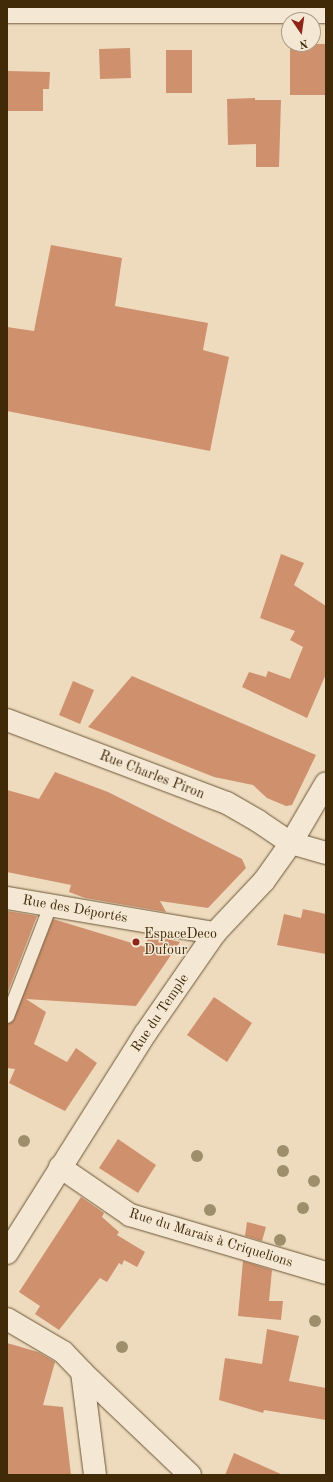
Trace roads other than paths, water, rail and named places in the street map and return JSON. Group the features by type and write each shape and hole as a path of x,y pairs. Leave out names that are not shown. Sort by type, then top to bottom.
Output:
{"street":[{"path":"7,12 326,12"},
{"name":"Rue Charles Piron","path":"7,720 227,803 291,843"},
{"name":"Rue du Temple","path":"7,1253 60,1167 146,1034 215,933 264,881 291,843 326,783"},
{"path":"291,843 326,853"},
{"name":"Rue des Déportés","path":"7,898 215,933"},
{"name":"Rue du Marais à Criquelions","path":"60,1167 130,1216 326,1273"},
{"path":"7,1319 63,1352 190,1475"},
{"path":"82,1372 95,1475"}],"lane":[{"path":"7,1016 50,905"}],"place":[{"name":"EspaceDeco Dufour","path":"136,942"}]}
